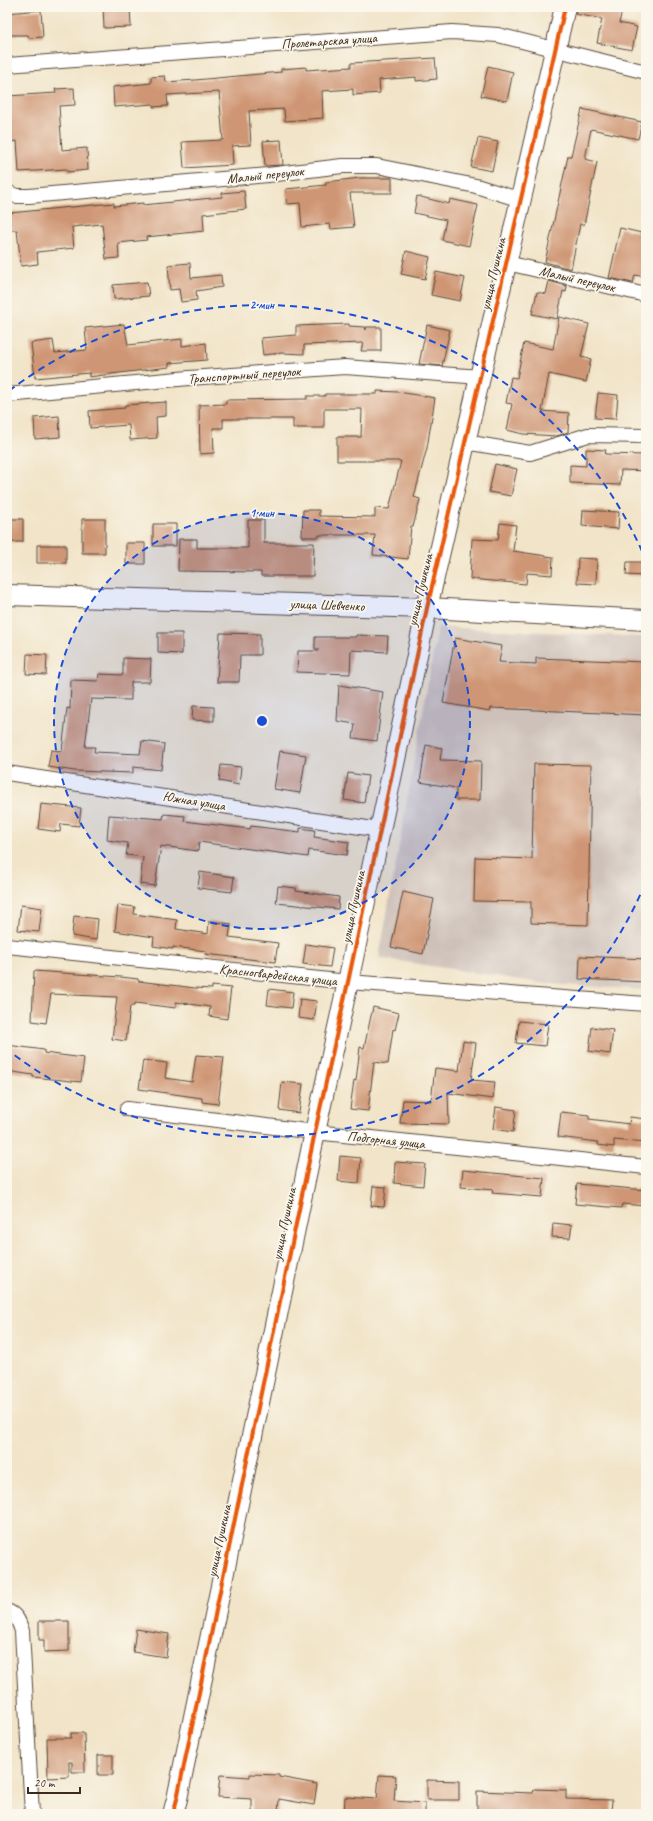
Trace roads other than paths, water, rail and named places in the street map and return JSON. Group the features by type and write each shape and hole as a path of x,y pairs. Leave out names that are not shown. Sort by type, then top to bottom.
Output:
{"street":[{"name":"улица Пушкина","path":"173,1814 315,1132 427,608 565,7"},
{"name":"Пролетарская улица","path":"7,66 452,32 498,35 646,72"},
{"name":"Малый переулок","path":"7,192 16,196 29,196 268,175 342,166 377,166 476,186 521,200"},
{"name":"Малый переулок","path":"507,263 646,295"},
{"name":"Транспортный переулок","path":"7,396 189,378 345,367 481,377"},
{"path":"466,442 530,453 588,434 646,436"},
{"name":"улица Шевченко","path":"7,595 427,608 646,620"},
{"name":"Южная улица","path":"7,772 380,830"},
{"name":"Красногвардейская улица","path":"7,946 348,982 646,1004"},
{"name":"Подгорная улица","path":"127,1109 315,1132 646,1167"},
{"path":"7,1612 13,1614 19,1621 22,1631 32,1814"}]}
